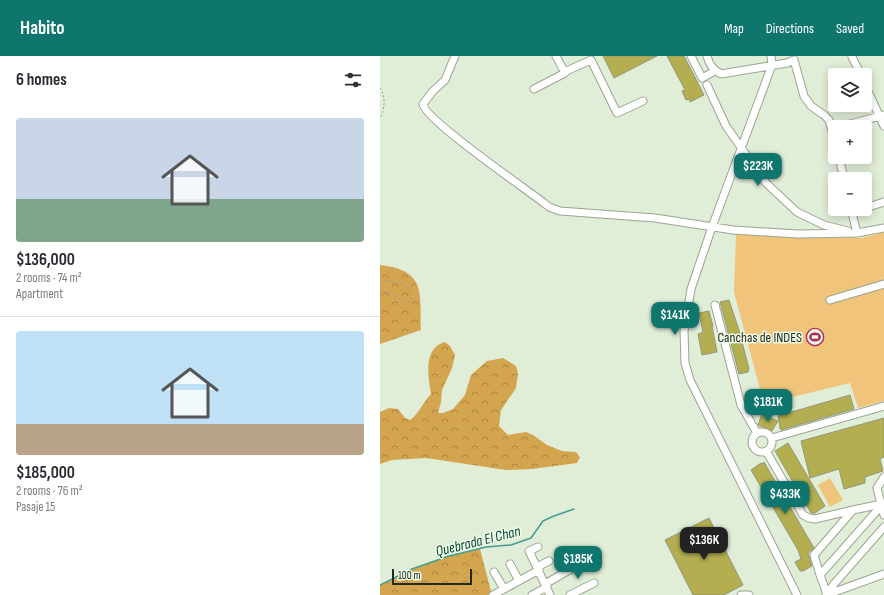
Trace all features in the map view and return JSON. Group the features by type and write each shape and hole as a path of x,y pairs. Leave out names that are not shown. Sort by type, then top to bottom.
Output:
{"street":[{"path":"455,56 445,80 433,90 422,104 422,107 445,130 549,207 560,211 640,217 733,230 798,234 857,234 884,228"},
{"path":"556,56 564,72"},
{"path":"691,56 702,78 715,71"},
{"path":"707,56 710,66 721,74 787,62 794,58 804,96 811,106 829,120"},
{"path":"771,56 772,65 712,227 691,289 684,331 685,363 697,395 797,595"},
{"path":"852,57 858,68"},
{"path":"534,89 565,73 564,72 590,60 617,113 643,101"},
{"path":"707,85 726,126 766,183 797,212 824,225 857,234"},
{"path":"872,97 882,115 884,126"},
{"path":"864,120 882,115"},
{"path":"872,206 884,202"},
{"path":"852,216 857,234"},
{"path":"830,300 884,284"},
{"path":"715,305 741,405 757,433"},
{"path":"772,438 884,406"},
{"path":"757,433 767,433 772,438 772,444 766,451 756,451 752,445 752,438 757,433"},
{"path":"766,451 803,514 809,518 815,519 883,504"},
{"path":"884,477 877,488 883,504 884,515"},
{"path":"820,575 883,504"},
{"path":"826,595 814,555 853,510"},
{"path":"826,595 884,527"},
{"path":"538,546 529,551 550,595"},
{"path":"493,595 519,581 549,561"},
{"path":"510,564 519,581"},
{"path":"532,595 571,569"},
{"path":"494,572 504,589"},
{"path":"826,595 884,574"},
{"path":"570,595 594,583"},
{"path":"741,595 750,595"}],"path":[{"path":"380,88 385,100 383,112 380,118"},
{"path":"380,280 404,284 412,297 411,301 407,303 389,292 380,293"}],"green space":[{"path":"380,265 406,272 413,278 420,294 421,330 380,344"},
{"path":"445,342 450,346 455,355 452,368 442,390 438,413 443,413 453,409 465,395 471,375 487,361 503,358 516,366 518,374 516,388 501,410 499,426 508,435 526,432 547,445 562,451 576,452 580,457 577,463 532,469 506,470 426,458 392,460 380,464 380,412 389,408 398,409 405,418 410,420 416,415 431,394 428,371 430,356 438,345"},
{"path":"480,549 492,595 380,595 380,585 412,569 449,556"}],"shaded area":[{"name":"Canchas de INDES","path":"884,232 884,401 858,408 850,383 764,404 734,292 736,234 862,238"},
{"path":"830,478 843,500 830,507 818,485"}],"building":[{"path":"603,56 657,56 614,78"},
{"path":"667,56 684,56 704,95 690,102 689,99 686,100 682,91 685,90"},
{"path":"729,300 739,330 749,369 748,372 739,374 720,302"},
{"path":"709,311 717,352 702,355 698,334 703,332 699,313"},
{"path":"850,395 854,409 781,430 780,428 778,416"},
{"path":"752,397 760,411 752,415 745,401"},
{"path":"762,414 778,421 772,431 758,425"},
{"path":"884,418 884,457 880,459 883,471 865,477 865,483 844,489 839,469 810,478 801,441"},
{"path":"788,443 825,506 815,513 811,513 775,451"},
{"path":"764,462 814,548 808,553 812,566 803,571 800,571 795,562 801,559 798,550 751,470"},
{"path":"709,518 743,585 724,595 693,595 665,540"}],"waterway":[{"name":"Quebrada El Chan","path":"380,585 412,569 449,556 486,547 511,545 531,538 543,521 574,509"}],"place":[{"name":"Canchas de INDES","path":"815,337"}]}
